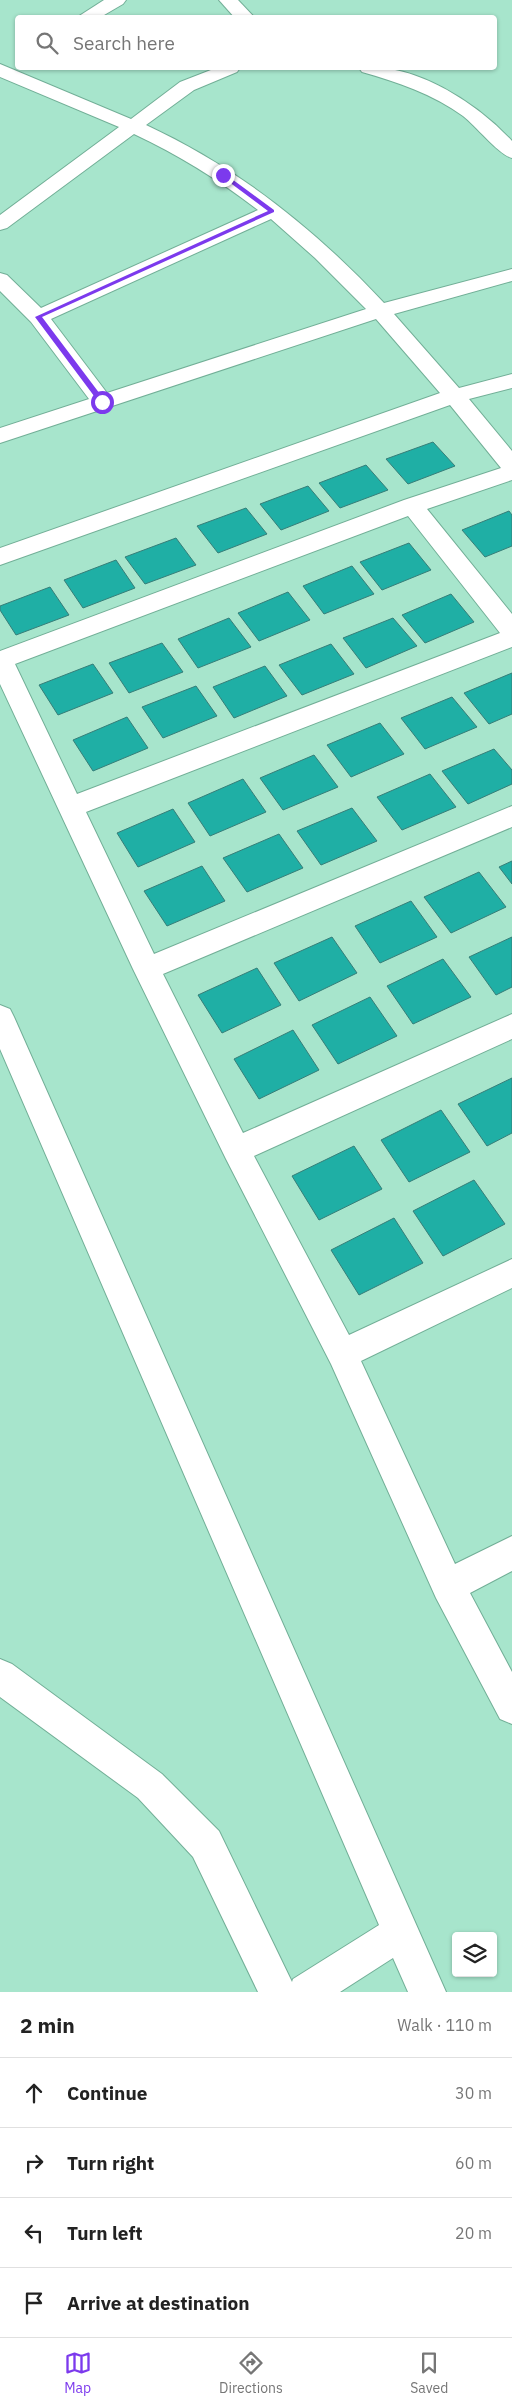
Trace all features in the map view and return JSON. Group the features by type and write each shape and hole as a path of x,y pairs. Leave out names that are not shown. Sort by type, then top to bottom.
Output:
{"street":[{"path":"90,15 117,0"},
{"path":"228,0 243,15"},
{"path":"5,70 186,153 223,175 272,211 306,238 380,311 455,396 512,466"},
{"path":"0,224 187,86 226,70"},
{"path":"375,70 405,78 451,99 482,122 512,152"},
{"path":"38,317 272,211"},
{"path":"0,436 380,311 512,275"},
{"path":"0,279 38,317 102,402"},
{"path":"0,557 455,396 512,381"},
{"path":"512,472 412,506 1,660 147,970 236,1150 342,1354 448,1586 512,1708"},
{"path":"412,506 512,631"},
{"path":"71,808 512,638"},
{"path":"147,970 512,816"},
{"path":"0,1017 427,1992"},
{"path":"236,1150 512,1026"},
{"path":"342,1354 512,1273"},
{"path":"448,1586 512,1553"},
{"path":"0,1676 150,1786 206,1844 277,1992"},
{"path":"306,1992 401,1932"}],"building":[{"path":"433,442 455,466 408,484 386,459"},
{"path":"366,465 388,490 340,508 319,483"},
{"path":"308,486 329,511 281,530 260,504"},
{"path":"246,508 267,534 218,553 197,526"},
{"path":"509,511 512,515 512,546 485,557 462,530"},
{"path":"176,538 196,565 145,584 125,557"},
{"path":"409,543 431,570 382,590 360,562"},
{"path":"116,560 135,588 83,608 64,580"},
{"path":"352,566 374,594 324,614 303,586"},
{"path":"50,587 69,615 16,635 0,610 0,606"},
{"path":"288,592 310,620 259,641 238,613"},
{"path":"451,594 474,622 425,643 402,615"},
{"path":"229,618 251,647 198,668 178,639"},
{"path":"393,618 417,646 366,668 343,638"},
{"path":"162,643 183,672 129,693 109,663"},
{"path":"331,644 354,674 302,695 279,665"},
{"path":"93,664 113,693 58,715 39,685"},
{"path":"265,666 287,696 234,718 213,687"},
{"path":"512,673 512,714 489,724 464,693"},
{"path":"196,686 217,716 163,738 142,707"},
{"path":"452,697 477,727 425,749 401,718"},
{"path":"127,717 148,748 93,771 73,740"},
{"path":"380,723 404,754 351,777 327,745"},
{"path":"494,749 512,770 512,784 468,804 442,771"},
{"path":"314,755 338,787 283,810 260,778"},
{"path":"430,774 456,807 402,830 377,797"},
{"path":"243,779 266,812 210,836 188,803"},
{"path":"352,808 377,841 321,865 297,831"},
{"path":"173,809 195,842 138,867 117,833"},
{"path":"279,834 303,868 247,892 223,858"},
{"path":"512,861 512,884 499,867"},
{"path":"202,866 225,901 167,926 144,891"},
{"path":"479,872 506,907 451,933 424,897"},
{"path":"411,901 437,937 380,963 355,926"},
{"path":"332,937 357,973 299,1001 274,963"},
{"path":"512,937 512,987 496,995 469,957"},
{"path":"443,959 471,997 413,1024 387,986"},
{"path":"257,968 281,1005 222,1033 198,995"},
{"path":"370,997 397,1036 338,1064 312,1025"},
{"path":"293,1030 319,1070 259,1099 234,1059"},
{"path":"512,1078 512,1133 487,1146 458,1104"},
{"path":"441,1110 470,1152 409,1182 381,1140"},
{"path":"354,1146 382,1189 319,1220 292,1176"},
{"path":"474,1180 505,1224 443,1256 413,1211"},
{"path":"394,1218 423,1263 359,1295 331,1250"}],"route":[{"path":"102,402 38,317 272,211 223,175"}]}
